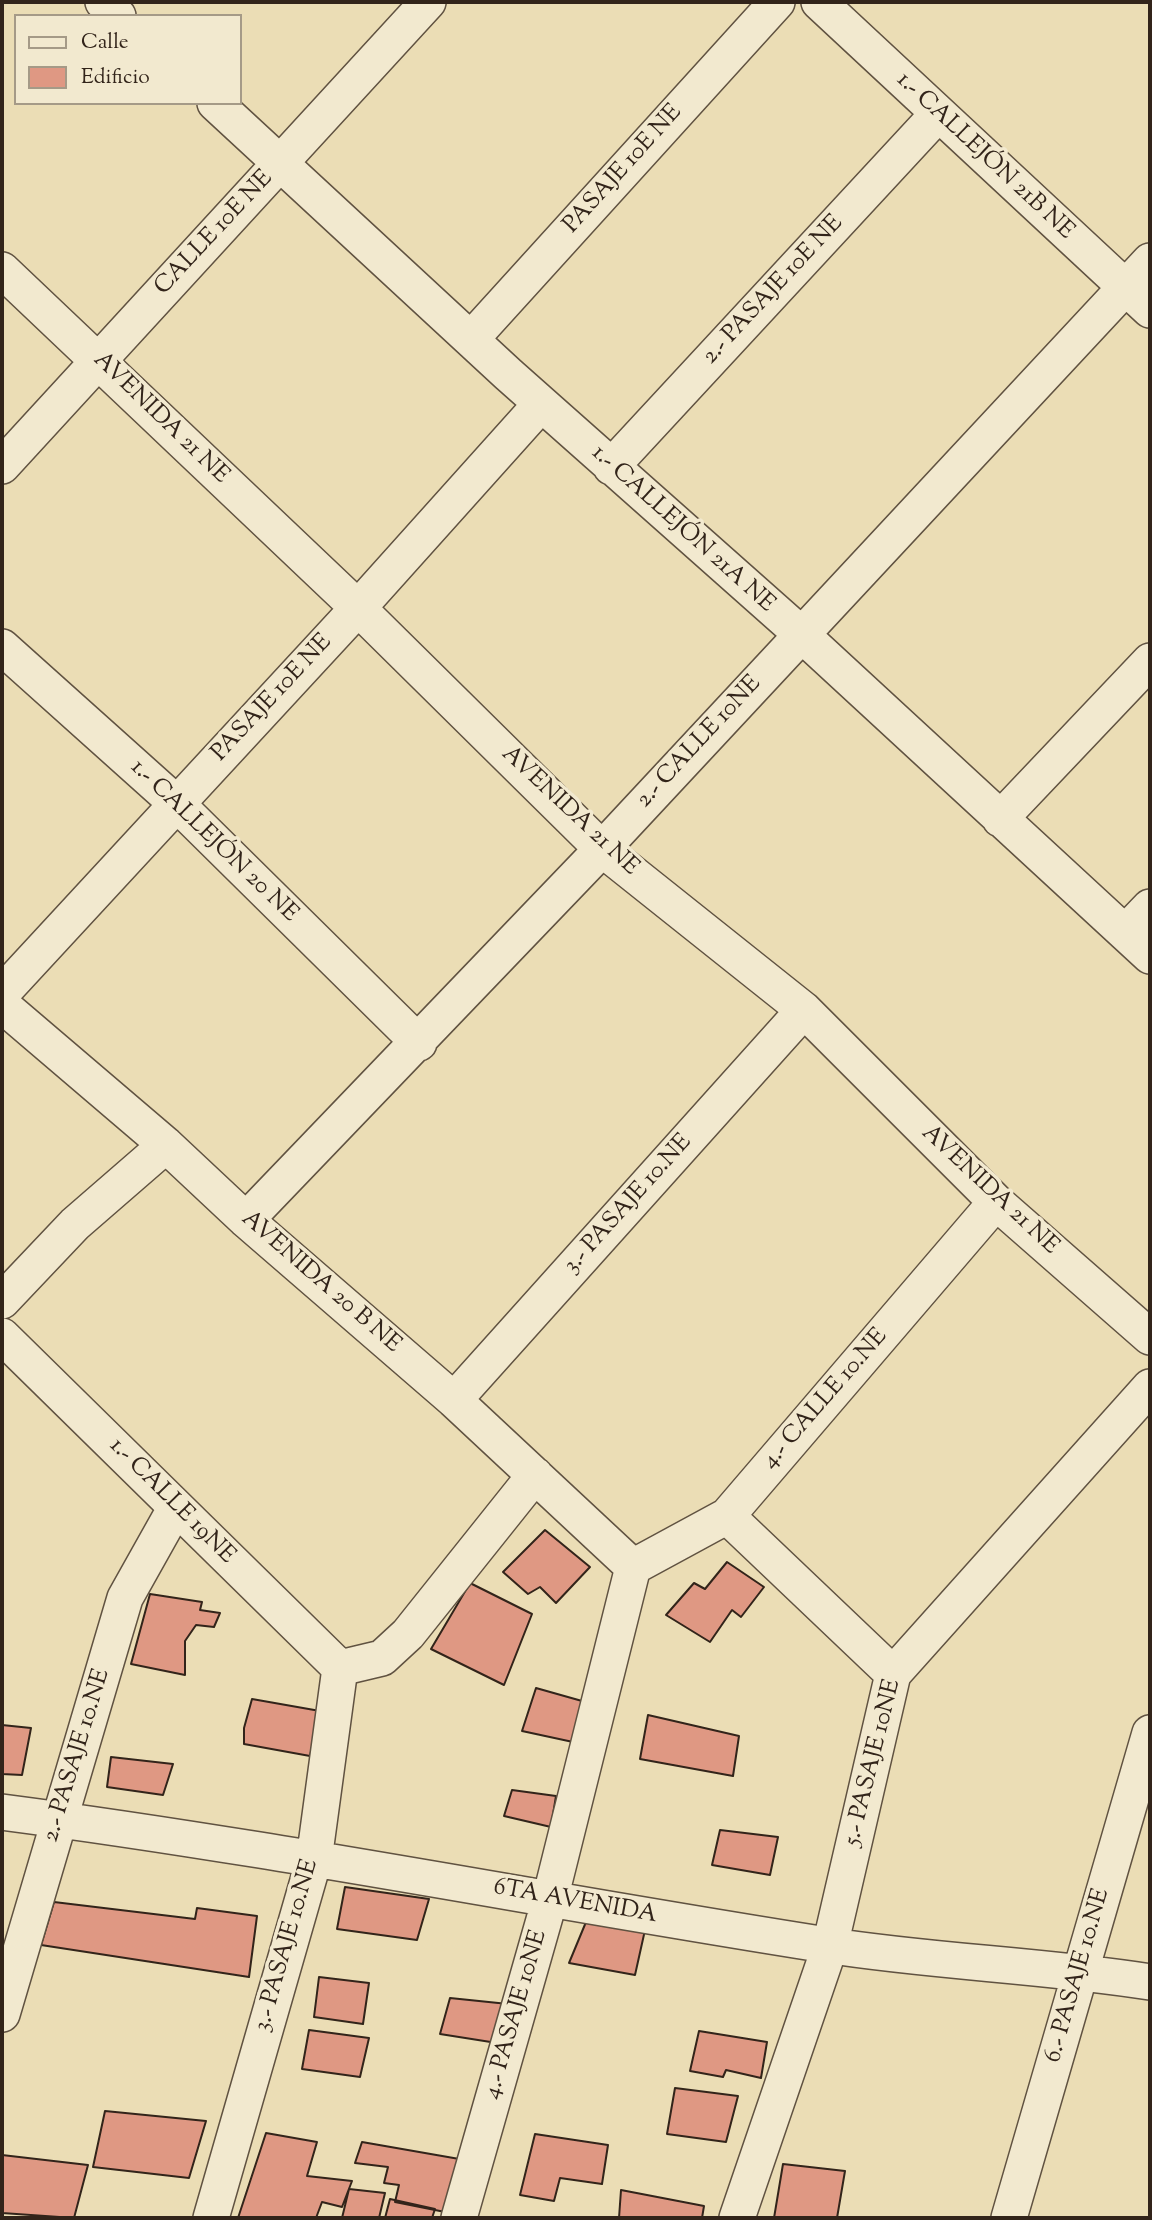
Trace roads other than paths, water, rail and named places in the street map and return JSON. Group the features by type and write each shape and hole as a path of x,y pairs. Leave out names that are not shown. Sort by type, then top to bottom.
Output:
{"street":[{"path":"103,2 116,14"},
{"name":"CALLE 10E NE","path":"2,466 428,2"},
{"name":"PASAJE 10E NE","path":"472,338 777,2"},
{"name":"1.- CALLEJÓN 21B NE","path":"819,2 1138,299"},
{"name":"1.- CALLEJÓN 21A NE","path":"217,105 541,404 801,635 1150,956"},
{"name":"2.- PASAJE 10E NE","path":"611,467 938,114"},
{"name":"2.- CALLE 10NE","path":"246,1220 419,1043 801,635 1138,299 1150,261"},
{"name":"AVENIDA 21 NE","path":"2,270 358,608 602,849 804,1010 996,1202 1147,1326"},
{"name":"PASAJE 10E NE","path":"2,993 358,608 541,404"},
{"name":"1.- CALLEJÓN 20 NE","path":"2,647 176,803 419,1043"},
{"path":"1000,819 1150,661"},
{"path":"1125,933 1150,907"},
{"name":"AVENIDA 20 B NE","path":"2,1005 166,1145 246,1220 454,1400 633,1567"},
{"name":"3.- PASAJE 10.NE","path":"454,1400 804,1010"},
{"path":"2,1301 75,1224 166,1145"},
{"name":"4.- CALLE 10.NE","path":"633,1567 727,1516 996,1202"},
{"name":"1.- CALLE 19NE","path":"2,1336 340,1668"},
{"name":"5.- PASAJE 10NE","path":"737,2218 830,1946 893,1674 1150,1387"},
{"path":"340,1668 382,1658 408,1634 535,1475"},
{"name":"2.- PASAJE 10.NE","path":"2,2014 125,1598 177,1507"},
{"path":"727,1516 893,1674"},
{"name":"4.- PASAJE 10NE","path":"459,2218 550,1899 633,1567"},
{"name":"3.- PASAJE 10.NE","path":"211,2218 314,1860 340,1668"},
{"name":"6.- PASAJE 10.NE","path":"1009,2218 1150,1733"},
{"name":"6TA AVENIDA","path":"2,1812 314,1860 830,1946 1080,1971 1150,1982"}]}
